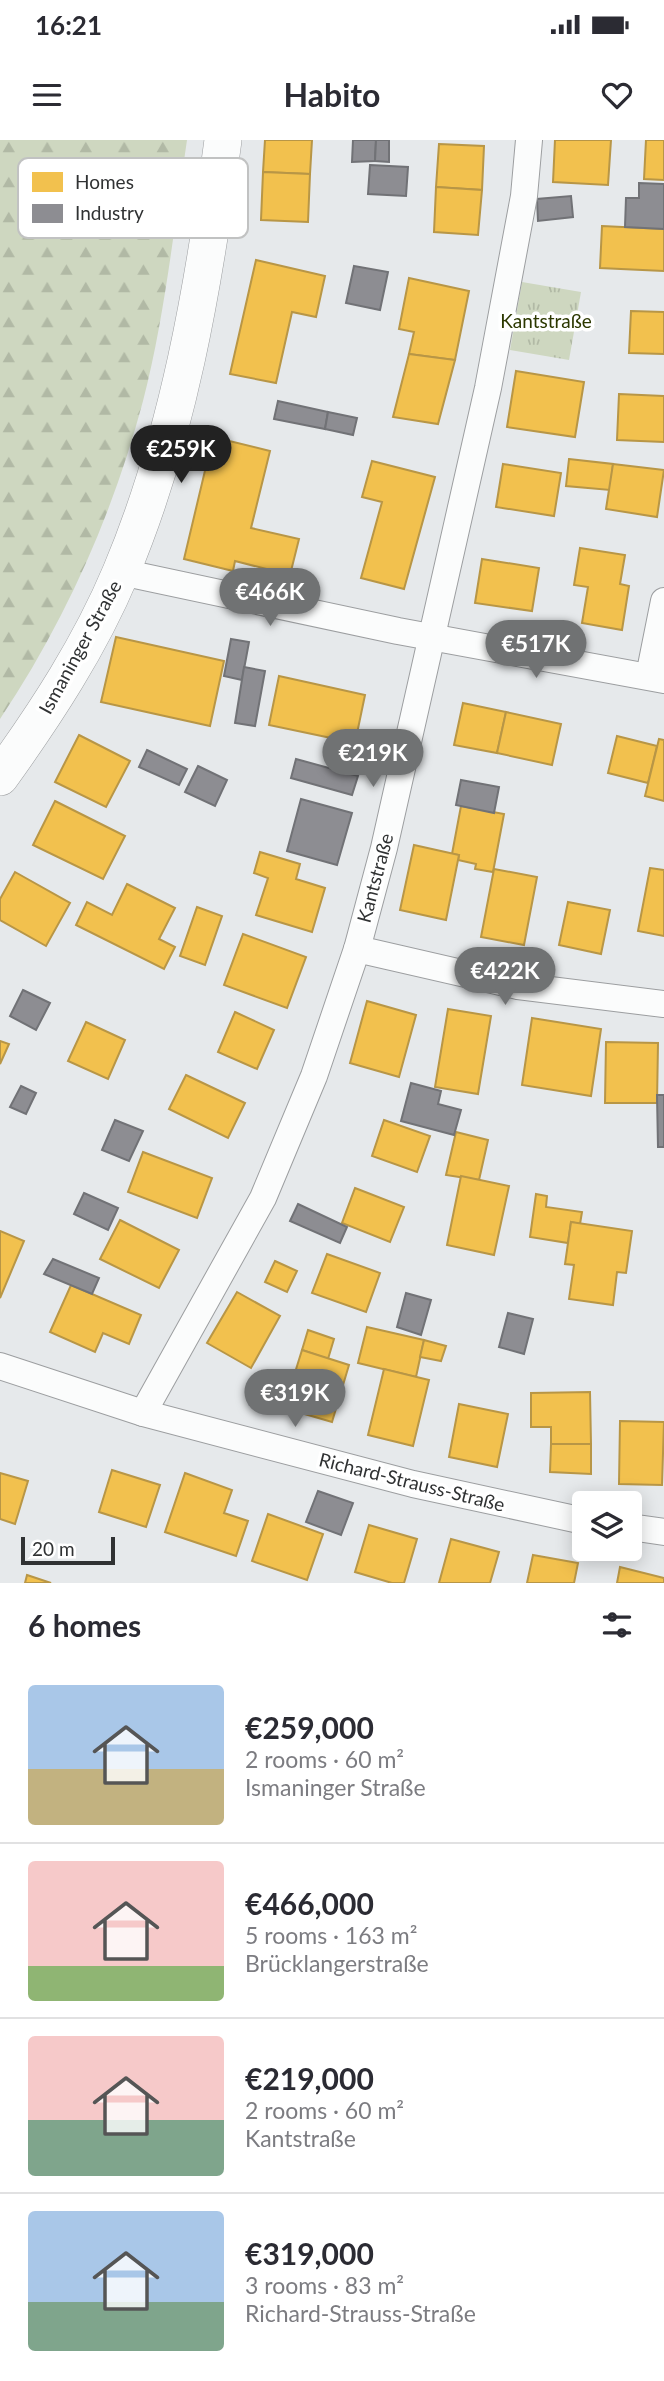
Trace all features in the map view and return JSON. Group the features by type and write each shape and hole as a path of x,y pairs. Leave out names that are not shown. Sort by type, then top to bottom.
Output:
{"street":[{"name":"Ismaninger Straße","path":"221,158 223,140"},
{"name":"Kantstraße","path":"143,1413 263,1198 314,1076 356,949 384,848 488,388 524,196 529,140"},
{"name":"Ismaninger Straße","path":"0,777 75,663 121,572 171,415 210,238"},
{"path":"121,572 430,637 657,678 664,601"},
{"path":"356,949 518,986 664,1004"},
{"name":"Richard-Strauss-Straße","path":"0,1366 143,1413 413,1485 572,1518"},
{"path":"642,1529 664,1532"}],"green space":[{"path":"0,140 187,140 184,158 18,158 18,238 173,238 151,369 117,485 102,526 66,606 0,719"},
{"name":"Kantstraße","path":"522,282 581,292 569,360 510,350"}],"building: Homes":[{"path":"265,140 312,140 310,174 263,172"},
{"path":"555,140 611,140 608,185 553,182"},
{"path":"646,140 664,140 664,180 644,179"},
{"path":"439,144 484,146 482,190 436,187"},
{"path":"263,172 310,174 308,222 261,220"},
{"path":"436,187 482,190 478,235 434,232"},
{"path":"602,226 664,229 664,271 600,268"},
{"path":"256,260 325,276 316,317 292,312 276,383 230,374"},
{"path":"409,278 469,291 455,360 409,354 414,332 399,329"},
{"path":"631,311 664,312 664,354 629,353"},
{"path":"409,354 455,360 438,424 393,417"},
{"path":"516,371 584,382 575,437 507,427"},
{"path":"619,394 664,396 664,442 617,440"},
{"path":"213,437 270,451 251,528 299,539 290,575 235,561 233,571 184,559"},
{"path":"569,459 613,464 610,490 566,486"},
{"path":"372,461 435,477 404,589 361,578 382,502 362,497"},
{"path":"503,464 561,473 554,516 496,507"},
{"path":"613,464 664,470 657,517 606,509"},
{"path":"580,548 625,555 620,584 629,586 622,630 582,623 588,587 574,585"},
{"path":"482,559 539,568 532,611 475,603"},
{"path":"116,637 224,661 210,726 101,702"},
{"path":"279,676 365,695 355,743 269,725"},
{"path":"463,703 506,712 497,753 454,745"},
{"path":"506,712 561,724 552,765 497,753"},
{"path":"79,735 130,761 106,807 55,782"},
{"path":"617,736 657,746 648,783 608,773"},
{"path":"659,739 664,740 664,801 645,796"},
{"path":"55,801 125,836 103,879 33,845"},
{"path":"461,806 504,814 493,872 475,869 476,864 458,860 459,855 452,854"},
{"path":"414,845 459,855 446,920 400,910"},
{"path":"260,852 300,864 296,879 325,888 312,932 256,915 268,878 254,873"},
{"path":"650,868 664,870 664,936 638,931"},
{"path":"494,869 537,877 524,945 481,937"},
{"path":"15,872 70,903 46,946 0,920 0,899"},
{"path":"127,884 175,908 159,939 175,947 164,969 76,925 87,902 112,915"},
{"path":"568,902 610,910 601,954 559,945"},
{"path":"197,907 222,916 205,965 180,956"},
{"path":"243,934 306,957 287,1008 224,985"},
{"path":"367,1001 416,1015 399,1077 350,1063"},
{"path":"448,1009 491,1016 478,1094 435,1087"},
{"path":"235,1012 274,1030 257,1069 218,1052"},
{"path":"532,1018 601,1029 591,1096 522,1085"},
{"path":"86,1022 125,1040 108,1079 68,1061"},
{"path":"0,1041 9,1044 0,1064"},
{"path":"606,1042 658,1043 657,1103 605,1103"},
{"path":"186,1075 245,1103 228,1138 169,1109"},
{"path":"384,1120 430,1136 417,1172 372,1156"},
{"path":"456,1132 488,1140 479,1180 446,1175"},
{"path":"143,1152 212,1178 197,1218 128,1192"},
{"path":"461,1176 509,1186 494,1255 447,1245"},
{"path":"355,1188 404,1207 390,1242 342,1223"},
{"path":"536,1194 547,1196 546,1207 582,1212 580,1224 571,1222 568,1243 530,1237"},
{"path":"120,1220 179,1250 159,1288 100,1259"},
{"path":"571,1222 632,1231 626,1273 617,1272 613,1305 569,1299 574,1265 565,1264"},
{"path":"0,1231 24,1241 0,1298"},
{"path":"327,1254 380,1273 366,1312 312,1293"},
{"path":"275,1261 297,1271 287,1292 265,1282"},
{"path":"71,1285 141,1315 129,1344 103,1333 95,1352 50,1332"},
{"path":"237,1292 280,1316 251,1368 207,1343"},
{"path":"367,1327 424,1340 416,1377 358,1363"},
{"path":"308,1330 334,1339 328,1359 302,1350"},
{"path":"424,1340 446,1346 441,1361 420,1357"},
{"path":"302,1350 349,1365 332,1422 284,1408"},
{"path":"384,1369 429,1380 413,1446 368,1435"},
{"path":"590,1392 591,1444 551,1444 551,1427 531,1427 531,1393"},
{"path":"459,1404 508,1414 497,1467 449,1457"},
{"path":"620,1421 664,1422 662,1485 619,1484"},
{"path":"551,1444 591,1444 591,1474 550,1472"},
{"path":"112,1470 160,1485 146,1527 99,1512"},
{"path":"0,1473 28,1481 15,1524 0,1519"},
{"path":"185,1473 232,1490 224,1513 248,1521 236,1556 165,1532"},
{"path":"268,1514 323,1534 307,1580 252,1561"},
{"path":"369,1525 417,1539 404,1583 392,1583 355,1572"},
{"path":"451,1539 499,1552 490,1583 439,1583"},
{"path":"533,1555 578,1563 574,1583 527,1583"},
{"path":"620,1567 664,1578 664,1583 617,1583"},
{"path":"27,1575 51,1583 25,1583"}],"building: Industry":[{"path":"353,140 376,140 375,161 352,162"},
{"path":"376,140 389,140 389,162 375,161"},
{"path":"370,165 408,167 406,196 368,194"},
{"path":"639,183 664,184 664,229 625,227 626,198 639,198"},
{"path":"571,196 573,217 538,221 537,199"},
{"path":"354,266 388,272 380,310 346,303"},
{"path":"278,401 328,412 325,429 274,419"},
{"path":"328,412 357,418 353,435 325,429"},
{"path":"231,639 249,642 242,680 224,676"},
{"path":"244,667 265,671 255,726 235,723"},
{"path":"147,750 187,769 179,785 139,767"},
{"path":"296,759 358,776 352,795 291,778"},
{"path":"198,766 227,780 215,806 185,792"},
{"path":"461,780 499,787 494,813 456,805"},
{"path":"301,799 352,813 337,865 287,851"},
{"path":"23,990 50,1003 36,1030 10,1016"},
{"path":"411,1083 441,1091 438,1104 461,1110 454,1135 401,1121"},
{"path":"21,1086 36,1093 26,1114 10,1107"},
{"path":"657,1095 664,1095 664,1147 658,1147"},
{"path":"115,1120 143,1131 129,1161 102,1150"},
{"path":"84,1193 118,1208 108,1230 74,1214"},
{"path":"298,1204 347,1227 340,1243 290,1221"},
{"path":"53,1259 99,1278 92,1294 44,1274"},
{"path":"406,1293 431,1300 421,1335 397,1327"},
{"path":"508,1313 533,1319 524,1354 499,1347"},
{"path":"262,1371 277,1376 264,1411 250,1405"},
{"path":"318,1491 353,1503 341,1535 306,1522"}]}
